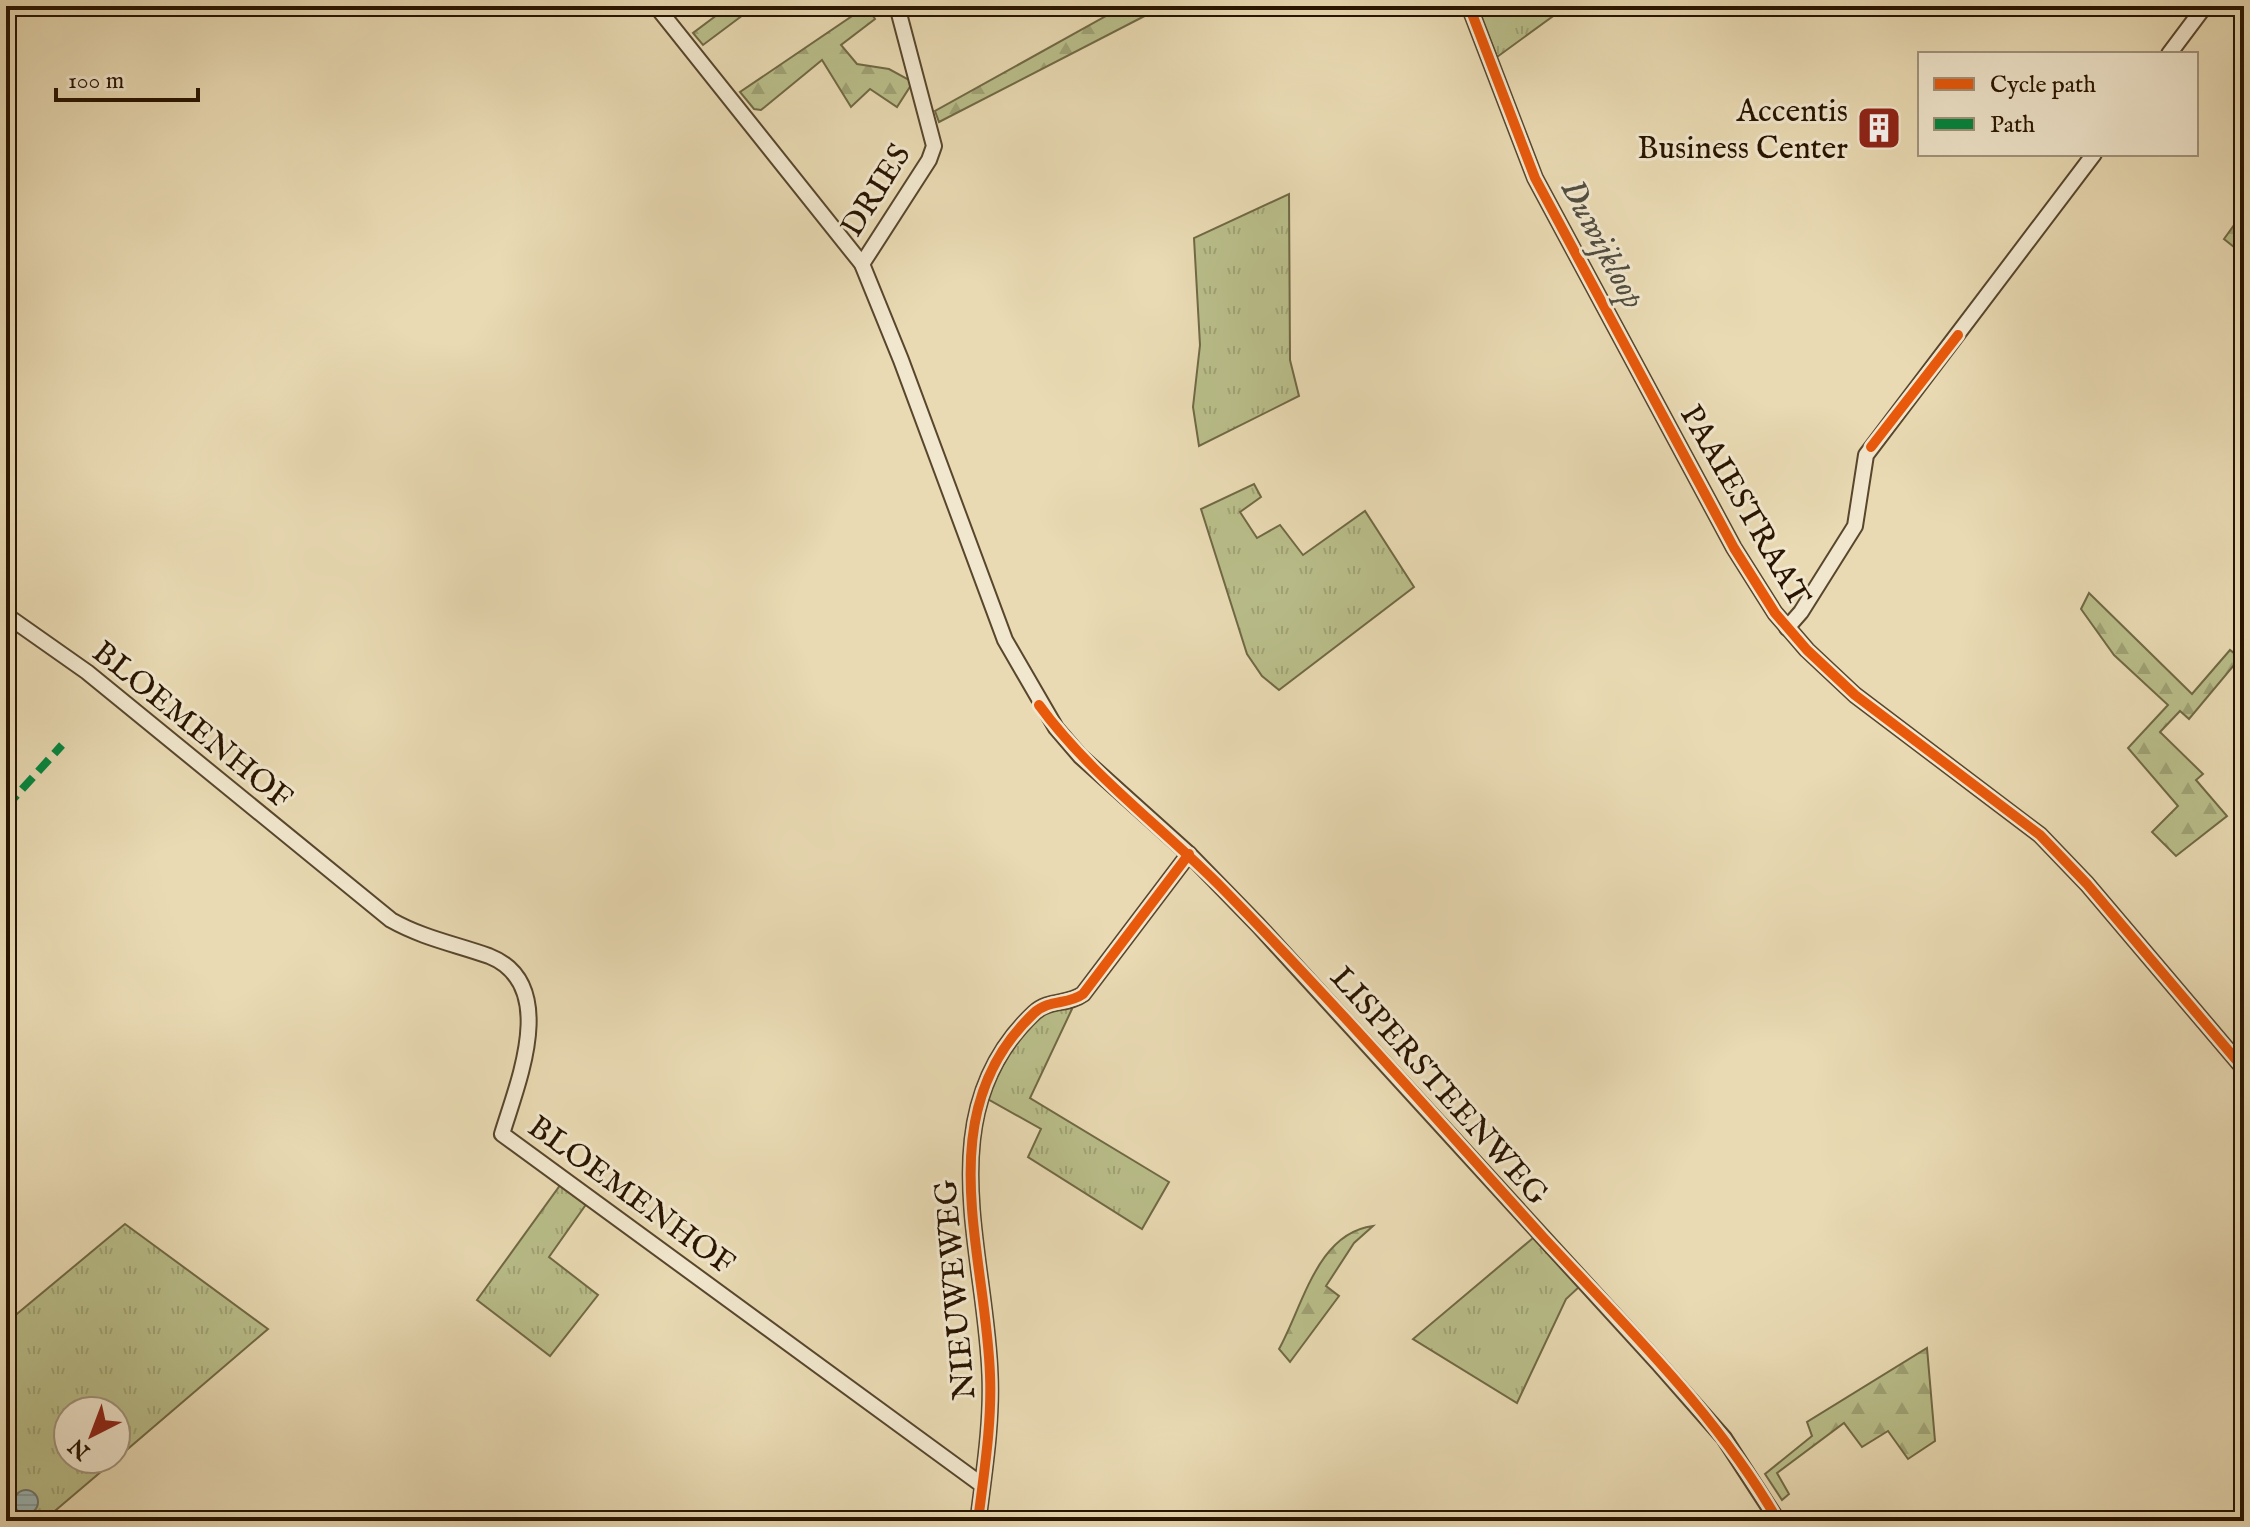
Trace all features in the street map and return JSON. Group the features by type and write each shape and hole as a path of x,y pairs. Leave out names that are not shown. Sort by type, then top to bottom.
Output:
{"street":[{"name":"LISPERSTEENWEG","path":"656,6 862,264 1005,640 1039,705 1080,756 1189,854 1258,925 1658,1363 1724,1438 1778,1521"},
{"name":"DRIES","path":"862,264 929,160 934,146 897,6"},
{"name":"PAAIESTRAAT","path":"1469,6 1535,178 1747,571 1787,628 1855,695 2040,835 2087,884 2244,1069"},
{"path":"2170,52 2205,6"},
{"path":"1787,628 1855,526 1866,455 2092,156"},
{"name":"BLOEMENHOF","path":"6,615 87,672 391,920 417,935 487,956 509,968 531,1018 529,1039 502,1134 982,1485"},
{"name":"NIEUWEWEG","path":"978,1521 989,1430 990,1373 971,1201 969,1170 973,1120 986,1085 1007,1048 1033,1014 1056,1000 1076,1000 1083,994 1189,854"}],"green space":[{"path":"729,6 755,6 703,45 693,33"},
{"path":"867,6 875,19 841,45 857,64 889,69 913,82 897,107 870,89 851,107 822,60 761,110 754,109 740,92"},
{"path":"1124,6 1164,6 939,122 935,111"},
{"path":"1477,6 1567,6 1497,57"},
{"path":"1289,194 1290,360 1299,396 1199,446 1193,407 1200,345 1194,238"},
{"path":"2244,211 2244,255 2224,239"},
{"path":"1254,484 1261,497 1240,512 1257,538 1280,525 1303,555 1365,511 1414,587 1279,690 1262,676 1247,654 1201,509"},
{"path":"2089,593 2192,694 2230,650 2240,658 2189,719 2180,711 2160,732 2203,774 2196,780 2227,816 2176,856 2152,832 2178,806 2128,748 2168,705 2114,655 2081,609"},
{"path":"1064,1002 1072,1009 1030,1098 1169,1182 1142,1229 1028,1157 1041,1129 986,1098 1026,1027 1037,1015"},
{"path":"561,1184 587,1203 549,1257 598,1295 550,1356 477,1300"},
{"path":"125,1224 268,1329 132,1445 132,1395 52,1395 52,1475 97,1475 43,1521 6,1521 6,1323"},
{"path":"1373,1226 1354,1243 1326,1286 1339,1296 1290,1362 1279,1349 1314,1274 1338,1242 1354,1232"},
{"path":"1533,1238 1579,1287 1566,1299 1517,1403 1413,1339"},
{"path":"1927,1348 1935,1441 1908,1459 1888,1431 1862,1447 1844,1423 1777,1473 1789,1494 1782,1500 1765,1474 1812,1436 1807,1422"}],"water":[{"path":"26,1490 34,1494 38,1502 34,1510 26,1514 18,1510 14,1502 18,1494"}],"waterway":[{"name":"Duwijkloop","path":"1477,6 1484,27"}],"marked path":[{"path":"6,807 62,745"}],"cycle path":[{"path":"1469,6 1535,178 1734,548 1775,613 1807,650 1855,695 2040,835 2087,884 2244,1069"},
{"path":"1871,447 1958,335"},
{"path":"1039,705 1081,755 1200,866 1264,931 1638,1338 1727,1444 1778,1521"},
{"path":"978,1521 990,1412 990,1375 971,1185 972,1139 982,1094 1002,1052 1034,1013 1083,994 1189,854"}],"place":[{"name":"Accentis Business Center","path":"1879,128"}]}
